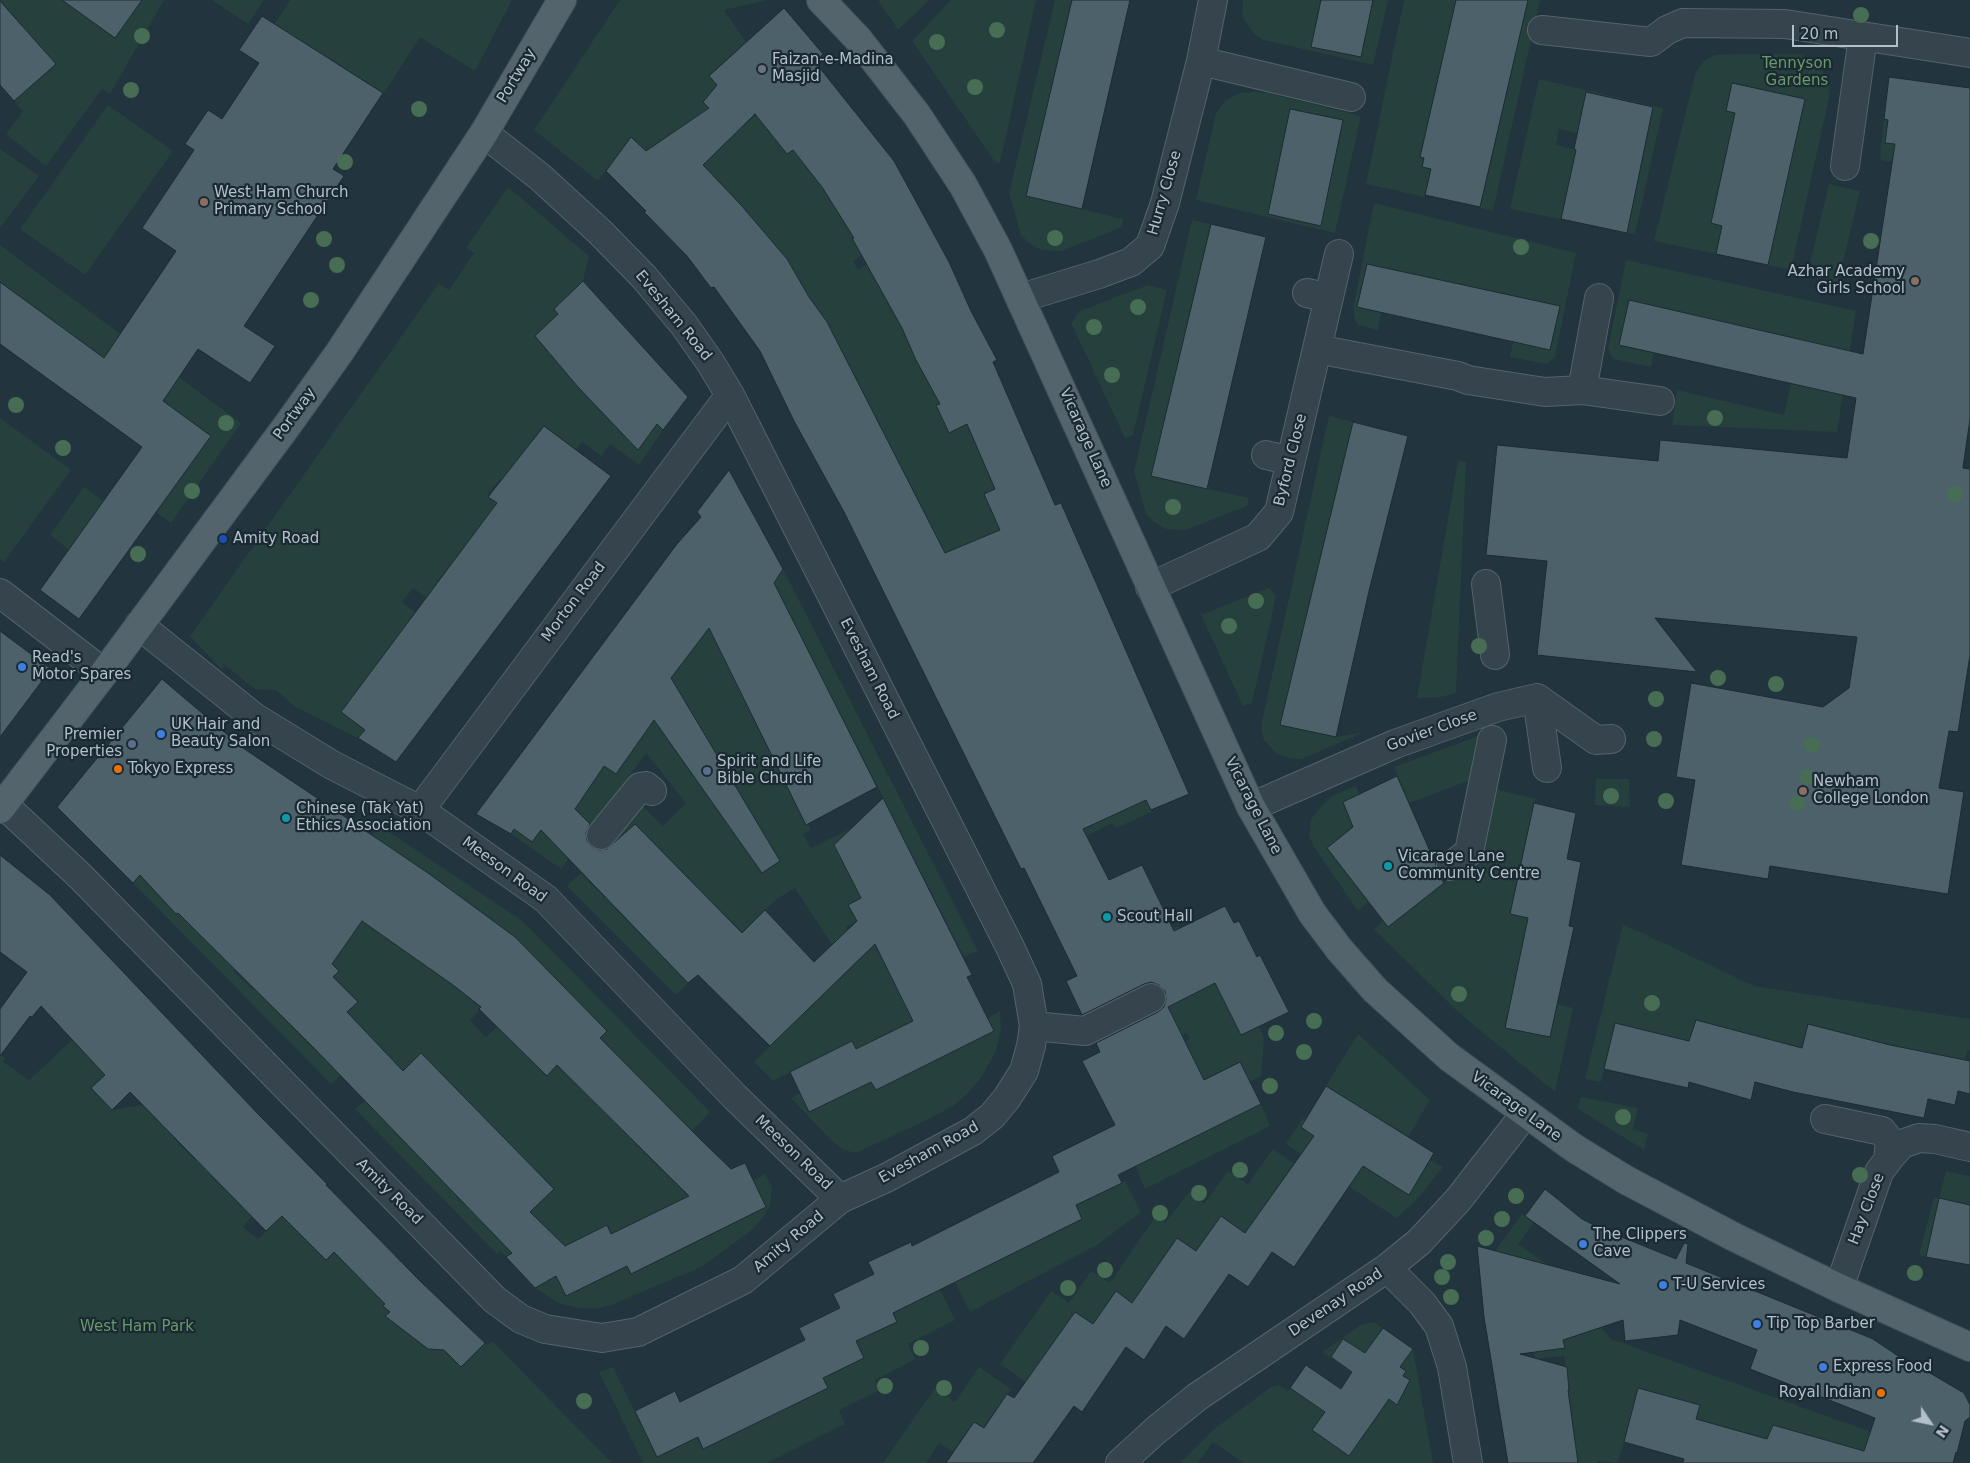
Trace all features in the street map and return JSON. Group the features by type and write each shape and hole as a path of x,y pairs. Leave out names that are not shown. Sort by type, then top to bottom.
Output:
{"main road":[{"name":"Portway","path":"2,806 139,626 339,353 484,133 562,0"},
{"name":"Vicarage Lane","path":"821,0 858,39 917,115 963,185 1021,298 1250,807 1312,913 1339,950 1375,990 1448,1057 1574,1148 1626,1180 1734,1238 1838,1288 1970,1347"}],"street":[{"name":"Hurry Close","path":"1021,298 1131,262 1150,246 1165,202 1213,0"},
{"path":"1542,30 1651,42 1667,30 1682,23 1785,24 1970,53"},
{"path":"1844,166 1863,37"},
{"path":"1200,61 1351,97"},
{"name":"Evesham Road","path":"484,133 540,177 600,232 644,277 684,325 710,362 730,394 1010,948 1026,984 1034,1026 1031,1046 1024,1071 1007,1098 992,1116 974,1131 888,1177 840,1198"},
{"name":"Byford Close","path":"1150,587 1258,537 1279,512 1279,458 1317,349 1318,295 1339,254"},
{"path":"1582,390 1599,298"},
{"path":"1317,349 1458,376 1468,380 1545,392 1582,390 1660,401"},
{"name":"Morton Road","path":"420,810 730,394"},
{"path":"1486,584 1495,655"},
{"path":"0,593 104,673"},
{"name":"Meeson Road","path":"139,626 226,696 285,738 332,765 420,810 546,899 747,1109 840,1198"},
{"path":"1537,698 1596,740 1611,739"},
{"path":"1537,698 1546,768"},
{"name":"Govier Close","path":"1250,807 1395,744 1498,707 1537,698"},
{"path":"1451,866 1470,852 1492,740"},
{"path":"601,835 640,787 646,786 652,791"},
{"name":"Amity Road","path":"2,806 80,876 495,1300 521,1319 545,1329 602,1338 638,1332 743,1280 840,1198"},
{"path":"1034,1026 1086,1032 1151,998"},
{"name":"Devenay Road","path":"1120,1463 1155,1431 1197,1397 1387,1268 1420,1242 1458,1200 1525,1114"},
{"path":"1826,1119 1882,1131 1890,1141 1888,1160"},
{"name":"Hay Close","path":"1838,1288 1879,1172 1902,1144 1918,1138 1935,1138 1970,1147"},
{"path":"1387,1268 1422,1303 1439,1326 1452,1367 1468,1463"}],"green space":[{"path":"0,0 95,0 84,16 115,38 142,0 164,0 110,94 102,89 46,166 6,134 23,111 14,101 55,64"},
{"path":"212,0 264,0 248,24"},
{"path":"290,0 512,0 475,71 420,37 384,93 292,35 261,45"},
{"path":"620,0 768,0 724,10 746,42 709,75 717,85 703,102 734,134 763,109 774,138 787,154 802,143 799,157 809,170 880,221 852,238 862,255 853,261 858,270 868,264 893,313 922,298 929,313 902,329 909,344 980,387 937,405 949,433 967,424 995,489 1041,511 993,533 1121,812 1146,800 1152,812 1116,828 1112,823 1087,836 912,487 883,501 903,472 888,441 852,439 880,424 865,396 862,397 857,380 824,318 812,302 785,316 773,242 750,216 710,220 738,201 712,175 684,194 673,133 646,151 631,137 598,181 534,130"},
{"path":"878,0 930,0 898,30"},
{"path":"951,0 1036,0 1000,163 995,162 912,41"},
{"path":"1055,0 1073,0 1026,196 1123,219 1122,227 1061,251 1041,250 1021,235 1009,193"},
{"path":"1243,0 1321,0 1311,47 1361,57 1373,0 1388,0 1373,65 1263,40 1253,33 1242,16"},
{"path":"1404,0 1456,0 1452,18 1465,21 1429,117 1420,157 1424,158 1422,167 1431,169 1425,197 1366,184"},
{"path":"1528,0 1540,0 1493,211 1480,208"},
{"name":"Tennyson Gardens","path":"1800,54 1812,60 1827,77 1830,84 1829,98 1791,270 1768,265 1805,99 1753,87 1732,83 1747,115 1737,160 1725,157 1711,223 1722,226 1716,254 1654,241 1696,71 1705,60 1715,55"},
{"path":"1539,79 1663,108 1635,234 1627,233 1653,107 1586,92 1577,133 1559,129 1556,145 1586,152 1568,191 1561,219 1571,221 1510,209"},
{"path":"1240,93 1268,93 1361,116 1335,233 1196,200 1216,113 1226,100","holes":["1290,109 1343,120 1321,226 1268,214"]},
{"path":"108,105 173,151 85,275 20,229"},
{"path":"1884,119 1888,120 1885,143 1970,152 1970,174 1880,160"},
{"path":"0,149 39,176 0,228"},
{"path":"1829,184 1860,191 1838,283 1807,276"},
{"path":"508,187 589,256 583,281 554,309 558,314 535,336 558,362 655,422 663,430 639,465 610,444 601,456 582,442 576,450 544,426 534,438 510,486 500,479 487,495 522,522 483,574 457,556 434,586 459,605 451,616 413,588 402,602 415,612 404,627 429,646 394,640 373,670 397,688 342,712 365,730 358,738 295,707 276,690 255,689 225,665 221,669 190,636 439,283 449,290 474,253 466,248"},
{"path":"1374,203 1576,253 1555,357 1547,364 1510,357 1513,342 1550,350 1560,306 1367,264 1357,307 1381,313 1378,330 1358,325 1354,317 1354,304"},
{"path":"1192,220 1211,224 1151,476 1249,498 1247,506 1186,530 1166,529 1154,522 1146,514 1134,472"},
{"path":"0,245 241,423 171,523 156,512 211,436 0,282"},
{"path":"1626,260 1856,311 1837,432 1672,425 1677,390 1784,415 1791,384 1811,388 1822,345 1629,300 1619,345 1654,353 1651,367 1613,359 1608,348"},
{"path":"1148,285 1167,290 1133,435 1125,438 1071,323 1080,311"},
{"path":"1329,416 1353,422 1281,725 1336,737 1364,732 1302,759 1288,758 1277,754 1264,740 1261,730 1262,721"},
{"path":"0,418 71,470 4,562 0,559"},
{"path":"1458,461 1466,462 1456,693 1441,697 1417,698"},
{"path":"84,487 103,501 69,550 50,535"},
{"path":"783,569 978,951 964,957 774,583 803,814 811,830 803,834 811,848 852,828 882,888 848,905 857,921 846,927 853,941 899,921 946,1005 856,1050 852,1041 773,1081 754,1062 845,973 824,952 832,945 795,888 777,899 719,954 714,949 736,926 711,901 688,923 605,839 639,803 663,826 686,803 646,753 561,869 511,834 514,829 532,842 543,828 604,766 616,774 629,676 710,626 776,579","holes":["684,701 770,845 750,856 662,732"]},
{"path":"1269,588 1276,595 1270,624 1252,703 1243,706 1201,615"},
{"path":"1481,735 1460,853 1455,848 1468,781 1409,803 1394,767"},
{"path":"1596,779 1629,779 1630,807 1595,805"},
{"path":"1356,786 1359,794 1343,803 1353,827 1327,848 1368,902 1358,911 1314,847 1309,836 1311,819 1324,803 1332,796"},
{"path":"1492,788 1535,799 1510,914 1528,918 1505,1028 1550,1037 1557,1004 1573,1008 1555,1092 1458,1012 1374,929 1383,921 1388,927 1479,855"},
{"path":"379,825 524,922 710,1112 692,1131 570,1078 657,1165 671,1151 703,1190 612,1235 607,1225 546,1255 516,1250 506,1257 500,1251 497,1254 355,1109 365,1101 505,1245 534,1216 530,1212 553,1189 456,1089 433,1111 399,1075 374,1041 352,1017 340,1075 331,1084 133,883 141,874 176,914 178,912 235,969 233,971 252,989 254,988 312,1047 358,1002 316,993 339,971 325,956 348,941 366,915 367,925 396,945 427,929 409,955 450,982 477,1005 496,981 481,1008 470,1021 486,1037 498,1026 547,1075 569,1054 577,1061 607,1031 512,935 372,836"},
{"path":"581,873 688,983 676,995 567,886"},
{"path":"1623,924 1754,986 1970,1019 1970,1050 1967,1050 1965,1060 1890,1045 1808,1024 1802,1048 1696,1020 1689,1041 1615,1023 1601,1082 1585,1079"},
{"path":"1178,926 1184,938 1216,982 1242,1035 1259,1026 1264,1039 1261,1076 1250,1082 1239,1062 1114,1124 1095,1086 1190,1039 1187,1033 1182,1035 1137,946"},
{"path":"1000,1011 1001,1028 996,1051 981,1078 967,1094 953,1106 927,1120 856,1153 843,1150 831,1140 791,1098 800,1093 810,1112 871,1081 876,1090 994,1031 988,1018"},
{"path":"1358,1034 1430,1100 1408,1137 1326,1086"},
{"name":"West Ham Park","path":"72,1040 87,1055 108,1071 91,1089 112,1110 160,1102 150,1113 160,1123 185,1099 200,1112 174,1138 196,1161 222,1136 237,1151 211,1176 222,1187 249,1162 253,1215 243,1227 258,1239 279,1219 289,1204 299,1233 326,1260 334,1252 392,1297 383,1306 390,1312 386,1316 390,1320 428,1349 432,1349 437,1344 461,1367 485,1343 487,1345 492,1341 612,1463 0,1463 0,1055 5,1058 3,1062 29,1080"},
{"path":"1581,1097 1638,1108 1633,1129 1648,1134 1644,1150 1577,1108"},
{"path":"1261,1104 1270,1126 1145,1189 1135,1166"},
{"path":"1303,1118 1305,1120 1301,1128 1409,1195 1430,1160 1443,1167 1414,1203 1396,1218 1286,1144"},
{"path":"1273,1149 1294,1163 1245,1233 1221,1216 1196,1251 1177,1238 1132,1303 1115,1291 1093,1324 1027,1383 1000,1364 1051,1291 1069,1303 1091,1271 1110,1283 1155,1217 1165,1223 1189,1192 1204,1204 1228,1171 1248,1184"},
{"path":"1946,1171 1970,1176 1970,1205 1926,1257 1919,1255 1934,1197 1939,1198"},
{"path":"765,1174 772,1188 770,1205 764,1216 752,1230 703,1266 614,1304 596,1309 579,1308 558,1303 535,1288 556,1276 566,1296 627,1266 631,1274 765,1208 753,1181"},
{"path":"1125,1181 1141,1212 1097,1245 970,1312 931,1235 936,1234 959,1280 1082,1219 1076,1206"},
{"path":"1522,1214 1534,1222 1518,1244 1552,1268 1611,1339 1871,1432 1883,1463 1784,1443 1696,1419 1638,1389 1618,1463 1597,1461 1597,1463 1578,1463 1547,1446 1575,1441 1570,1405 1539,1393 1569,1389 1564,1356 1535,1359 1533,1351 1564,1346 1558,1305 1495,1251"},
{"path":"939,1287 955,1320 908,1344 915,1359 875,1380 880,1390 839,1410 845,1424 767,1463 643,1463 599,1372 613,1367 657,1456 697,1437 703,1449 827,1388 823,1378 864,1358 856,1341 897,1322 893,1313 934,1292"},
{"path":"1374,1322 1383,1328 1351,1373 1322,1352 1361,1325"},
{"path":"1413,1349 1433,1463 1244,1463 1213,1442 1198,1463 1180,1463 1213,1430 1271,1387 1279,1385 1288,1391 1290,1388 1325,1412 1312,1430 1349,1456 1389,1399 1397,1405 1410,1381 1403,1376 1406,1371 1400,1367"},
{"path":"979,1367 1011,1389 983,1428 974,1422 953,1452 939,1443 926,1463 883,1463 935,1388 955,1402"}],"building":[{"path":"62,0 142,0 115,38"},
{"path":"1072,0 1130,0 1082,209 1026,196"},
{"path":"1321,0 1373,0 1361,57 1311,47"},
{"path":"1456,0 1528,0 1480,207 1425,195 1431,169 1422,167 1424,158 1420,157"},
{"path":"0,1 56,64 14,101 0,85"},
{"path":"784,8 823,54 815,62 894,161 949,262 971,311 997,360 993,362 1055,505 1061,503 1189,794 1151,810 1146,800 1083,829 1109,880 1142,865 1174,931 1225,906 1234,923 1239,921 1257,957 1260,955 1289,1012 1241,1035 1215,983 1168,1007 1204,1080 1240,1062 1261,1104 1118,1175 1122,1183 1076,1205 1082,1219 893,1313 897,1322 856,1341 864,1358 823,1378 828,1388 703,1449 698,1437 657,1457 635,1411 675,1391 680,1402 805,1340 799,1328 840,1308 833,1294 874,1274 868,1262 911,1242 912,1246 1059,1172 1052,1156 1115,1125 1082,1061 1100,1052 1096,1043 1158,1012 1164,1007 1166,999 1165,991 1159,985 1151,982 1082,1015 1066,981 1077,976 1024,868 1021,869 844,512 794,421 760,351 714,287 711,288 687,256 606,171 631,137 646,151 709,108 703,102 717,85 709,76","holes":["755,114 787,154 793,150 822,187 854,238 852,238 902,328 916,360 940,404 936,405 949,433 967,424 995,489 984,494 1000,530 945,553 827,322 809,297 787,259 741,205 703,165"]},
{"path":"262,16 383,93 333,169 344,176 244,326 275,346 250,383 198,349 163,401 211,436 79,619 40,590 142,447 0,344 0,282 104,358 176,251 142,228 194,150 185,144 208,110 222,119 259,63 239,50"},
{"name":"Newham College London","path":"1889,77 1970,88 1970,419 1963,468 1970,469 1970,655 1958,732 1949,731 1939,788 1964,792 1948,894 1770,866 1768,879 1681,865 1695,780 1676,777 1691,683 1823,707 1849,688 1857,637 1655,618 1697,672 1537,655 1547,561 1486,555 1497,445 1658,461 1660,440 1847,458 1856,398 1619,345 1629,300 1863,354 1895,144 1885,143 1888,120 1884,119"},
{"path":"1732,83 1805,99 1768,265 1716,254 1722,226 1711,223 1735,113 1726,111"},
{"path":"1586,92 1653,107 1627,233 1561,219"},
{"path":"1290,109 1343,120 1321,226 1268,214"},
{"path":"1211,224 1266,237 1207,489 1151,476"},
{"path":"1367,264 1560,306 1550,350 1357,307"},
{"path":"583,281 688,397 663,430 657,424 638,450 578,387 535,336 558,314 554,309"},
{"path":"1353,422 1408,436 1369,591 1336,737 1280,725"},
{"path":"544,426 611,476 396,762 358,738 365,730 341,712 497,503 488,497"},
{"path":"729,470 783,569 774,583 877,787 806,825 709,628 671,678 780,861 762,873 654,720 616,774 604,766 575,809 590,824 586,833 587,841 592,847 599,850 607,849 635,824 742,933 765,910 814,962 857,921 848,905 861,898 834,845 883,798 972,975 967,977 994,1031 876,1090 871,1082 809,1112 790,1072 852,1041 856,1049 913,1021 875,944 770,1046 698,975 688,983 541,830 532,842 514,829 511,834 476,814 677,544 701,517 697,512"},
{"path":"0,631 51,669 0,737"},
{"path":"162,679 243,748 428,873 515,937 607,1031 600,1038 701,1140 731,1169 745,1163 766,1207 631,1274 627,1266 566,1296 556,1276 535,1288 506,1257 512,1253 313,1047 178,913 176,914 140,875 133,883 57,807","holes":["362,921 481,1007 479,1009 547,1076 557,1065 689,1196 611,1234 607,1225 565,1246 530,1212 554,1189 421,1053 403,1071 347,1012 358,1002 333,977 339,971 332,964"]},
{"name":"Vicarage Lane Community Centre","path":"1397,776 1436,865 1438,875 1444,883 1388,927 1327,848 1353,827 1343,802"},
{"path":"1534,803 1576,813 1567,859 1581,862 1569,926 1574,927 1550,1037 1505,1028 1528,918 1510,914"},
{"path":"0,855 50,895 326,1185 419,1280 485,1343 461,1367 444,1350 428,1349 385,1316 390,1312 383,1306 385,1304 334,1252 326,1260 282,1216 266,1231 130,1092 112,1110 91,1088 105,1075 41,1006 32,1017 30,1016 0,1056 0,1009 27,972 0,952"},
{"path":"1696,1020 1802,1048 1808,1024 1890,1045 1970,1061 1970,1094 1958,1091 1955,1105 1928,1099 1924,1118 1793,1092 1755,1082 1751,1100 1689,1082 1688,1088 1604,1069 1615,1023 1689,1041"},
{"path":"1326,1086 1434,1153 1409,1195 1363,1166 1294,1267 1272,1252 1248,1287 1229,1274 1184,1339 1166,1326 1144,1360 1126,1347 1082,1412 1074,1406 1033,1463 946,1463 974,1422 984,1428 1007,1394 1014,1398 1075,1312 1093,1324 1116,1291 1132,1303 1177,1238 1196,1251 1221,1216 1245,1233 1314,1136 1301,1127"},
{"path":"1545,1189 1582,1219 1676,1259 1684,1243 1688,1244 1686,1263 1873,1339 1910,1364 1911,1362 1964,1393 1970,1405 1970,1417 1965,1421 1953,1463 1683,1463 1684,1459 1624,1442 1638,1388 1700,1405 1696,1419 1767,1439 1773,1425 1864,1451 1875,1418 1750,1369 1757,1350 1680,1320 1678,1335 1625,1341 1623,1320 1563,1340 1565,1348 1520,1354 1567,1367 1568,1390 1578,1463 1508,1463 1484,1317 1477,1246 1620,1284 1525,1216"},
{"path":"1939,1198 1970,1205 1970,1265 1926,1257"},
{"path":"1383,1328 1413,1349 1400,1367 1406,1371 1403,1376 1410,1380 1397,1405 1389,1399 1349,1456 1312,1430 1325,1412 1290,1388 1306,1365 1341,1389 1352,1372 1331,1357 1343,1339 1365,1353"}],"place":[{"name":"Faizan-e-Madina Masjid","path":"762,69"},
{"name":"West Ham Church Primary School","path":"204,202"},
{"name":"Azhar Academy Girls School","path":"1915,281"},
{"name":"Amity Road","path":"223,539"},
{"name":"Read's Motor Spares","path":"22,667"},
{"name":"UK Hair and Beauty Salon","path":"161,734"},
{"name":"Premier Properties","path":"132,744"},
{"name":"Tokyo Express","path":"118,769"},
{"name":"Spirit and Life Bible Church","path":"707,771"},
{"name":"Newham College London","path":"1803,791"},
{"name":"Chinese (Tak Yat) Ethics Association","path":"286,818"},
{"name":"Vicarage Lane Community Centre","path":"1388,866"},
{"name":"Scout Hall","path":"1107,917"},
{"name":"The Clippers Cave","path":"1583,1244"},
{"name":"T-U Services","path":"1663,1285"},
{"name":"Tip Top Barber","path":"1757,1324"},
{"name":"Express Food","path":"1823,1367"},
{"name":"Royal Indian","path":"1881,1393"}]}
